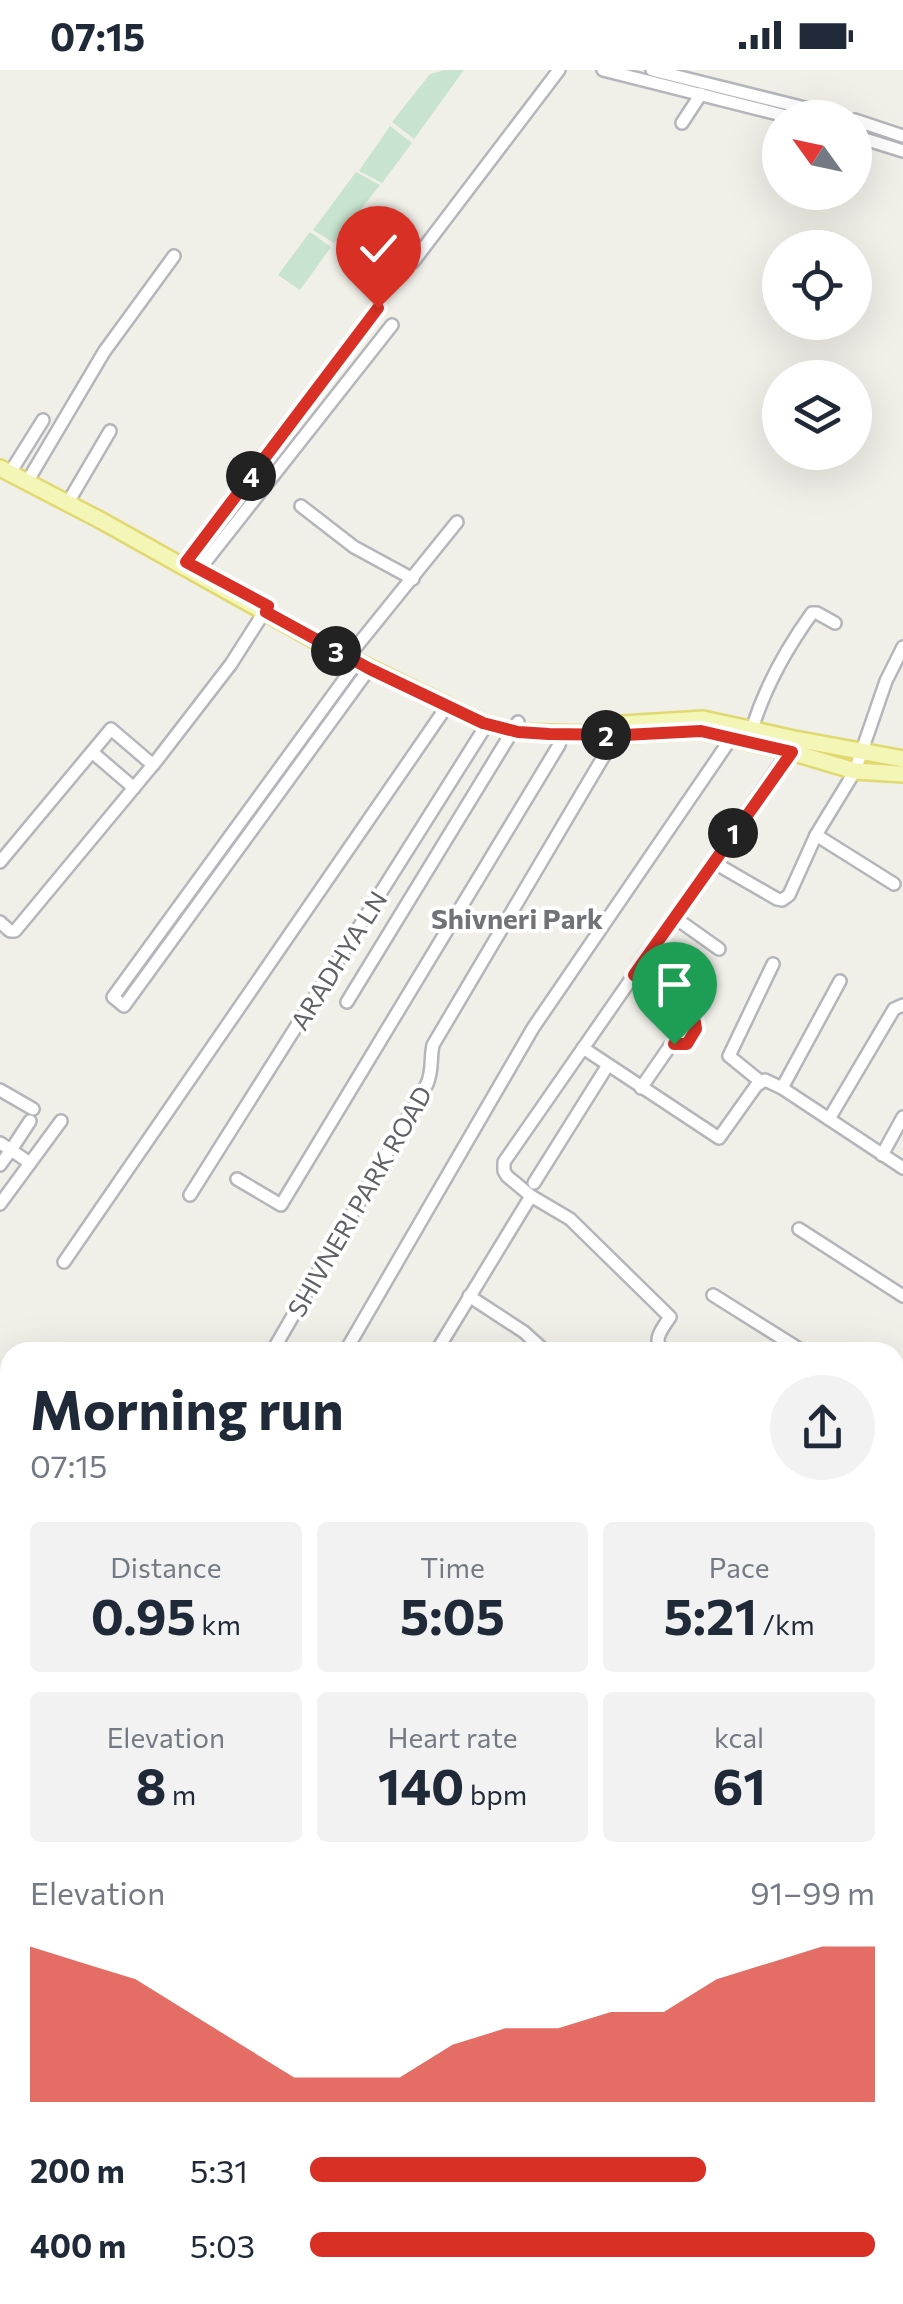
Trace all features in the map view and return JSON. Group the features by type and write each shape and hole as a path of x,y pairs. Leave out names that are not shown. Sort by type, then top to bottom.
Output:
{"main road":[{"path":"3,467 30,477 191,568"},
{"path":"3,467 357,660 487,724 562,734 701,731 903,760"},
{"path":"357,660 515,727 703,718 752,729 855,771 903,774"}],"street":[{"path":"413,262 558,70"},
{"path":"603,70 762,110"},
{"path":"652,70 773,100"},
{"path":"682,122 701,94"},
{"path":"872,126 903,136"},
{"path":"872,141 903,150"},
{"path":"30,477 98,360 174,256"},
{"path":"191,568 378,308"},
{"path":"191,568 392,324"},
{"path":"3,467 43,420"},
{"path":"70,499 110,432"},
{"path":"301,506 354,547 413,579"},
{"path":"357,660 358,686 124,1006 120,1004 114,997 346,678 357,660 413,579 457,522"},
{"path":"0,922 14,931 153,765 231,664 267,609"},
{"path":"752,729 770,681 812,613 835,623"},
{"path":"712,862 782,900 789,895 816,835 855,771 886,681 903,647"},
{"path":"346,678 358,686"},
{"path":"64,1262 447,706"},
{"name":"ARADHYA LN","path":"190,1195 487,724"},
{"path":"347,1002 515,727"},
{"path":"0,862 111,729 153,765"},
{"path":"237,1179 281,1205 562,734"},
{"name":"SHIVNERI PARK ROAD","path":"278,1342 427,1084 433,1070 433,1045 608,749 610,735"},
{"path":"351,1342 533,1028 732,737"},
{"path":"657,1342 670,1317 570,1218 507,1176 504,1162 794,745"},
{"path":"92,752 134,788"},
{"path":"816,835 894,884"},
{"path":"674,917 719,949"},
{"path":"773,964 729,1056 761,1082 770,1081 782,1088 903,1168"},
{"path":"634,975 696,1025 687,1044 670,1046 641,1088"},
{"path":"782,1088 840,980"},
{"path":"830,1120 894,1009 903,1004"},
{"path":"583,1048 719,1138 761,1082"},
{"path":"442,1342 608,1065"},
{"path":"0,1090 31,1115 6,1146 0,1165"},
{"path":"882,1155 903,1117"},
{"path":"0,1204 61,1120"},
{"path":"6,1146 30,1163"},
{"path":"799,1230 903,1296"},
{"path":"713,1295 788,1342"},
{"path":"469,1296 535,1342"}],"shaded area":[{"path":"464,70 414,139 392,122 430,74"},
{"path":"390,126 412,143 382,183 359,171"},
{"path":"356,172 380,185 334,243 313,230"},
{"path":"310,232 331,247 300,290 278,275"}],"district":[{"name":"Shivneri Park","path":"517,918"}],"route":[{"path":"378,308 186,562 268,606 266,612 328,647 483,723 518,732 549,734 701,731 792,752 634,975 695,1022 696,1029 687,1044 674,1044"}]}
